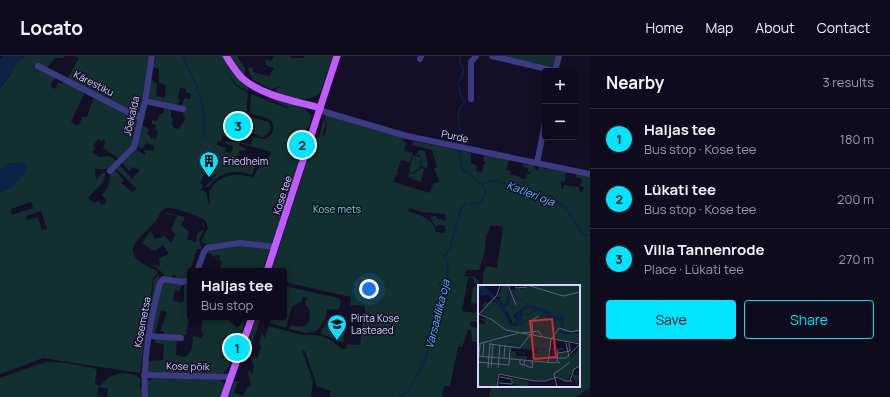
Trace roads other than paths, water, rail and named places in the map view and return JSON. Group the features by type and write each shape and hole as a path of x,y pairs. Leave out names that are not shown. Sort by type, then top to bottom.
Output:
{"main road":[{"path":"226,56 240,75 251,85 279,96 320,108"},
{"name":"Kose tee","path":"268,268 337,56"},
{"path":"224,397 251,320"}],"street":[{"name":"Jõekalda","path":"110,171 133,149 141,117 152,56"},
{"path":"471,100 471,62 476,56"},
{"path":"492,56 542,68"},
{"path":"556,68 559,56"},
{"name":"Kärestiku","path":"38,66 134,115 141,117"},
{"path":"144,101 183,109"},
{"name":"Purde","path":"320,108 325,112 407,136 590,174"},
{"path":"537,163 542,138"},
{"path":"198,268 207,248 240,243 275,247"},
{"name":"Kosemetsa","path":"145,397 144,375 148,336 161,281 165,279 187,281"},
{"path":"148,336 181,338"},
{"name":"Kose põik","path":"144,375 231,377"}],"water":[{"path":"4,56 26,56 18,62 0,88 0,59"},
{"path":"8,164 26,164 26,172 12,187 0,192 0,170"}],"waterway":[{"path":"183,56 196,84 201,100 205,126 202,139"},
{"name":"Varsaallika oja","path":"460,144 460,127 458,117 460,108 465,102 461,96 458,83 463,71 463,66 459,62 461,56"},
{"path":"460,144 466,142 470,143"},
{"name":"Varsaallika oja","path":"459,151 463,172 467,171 486,190 481,203 470,204"},
{"name":"Katleri oja","path":"481,185 496,180 523,192 554,201 565,207 583,234 590,236"},
{"name":"Varsaallika oja","path":"399,397 409,390 425,361 447,278 448,263 444,256 450,249 461,208 465,205"}],"place":[{"name":"Villa Tannenrode","path":"238,126"},
{"name":"Lükati tee","path":"302,145"},
{"name":"Friedheim","path":"209,178"},
{"name":"Pirita Kose Lasteaed","path":"337,341"},
{"name":"Haljas tee","path":"237,348"}],"park label":[{"name":"Kose mets","path":"337,209"}]}
